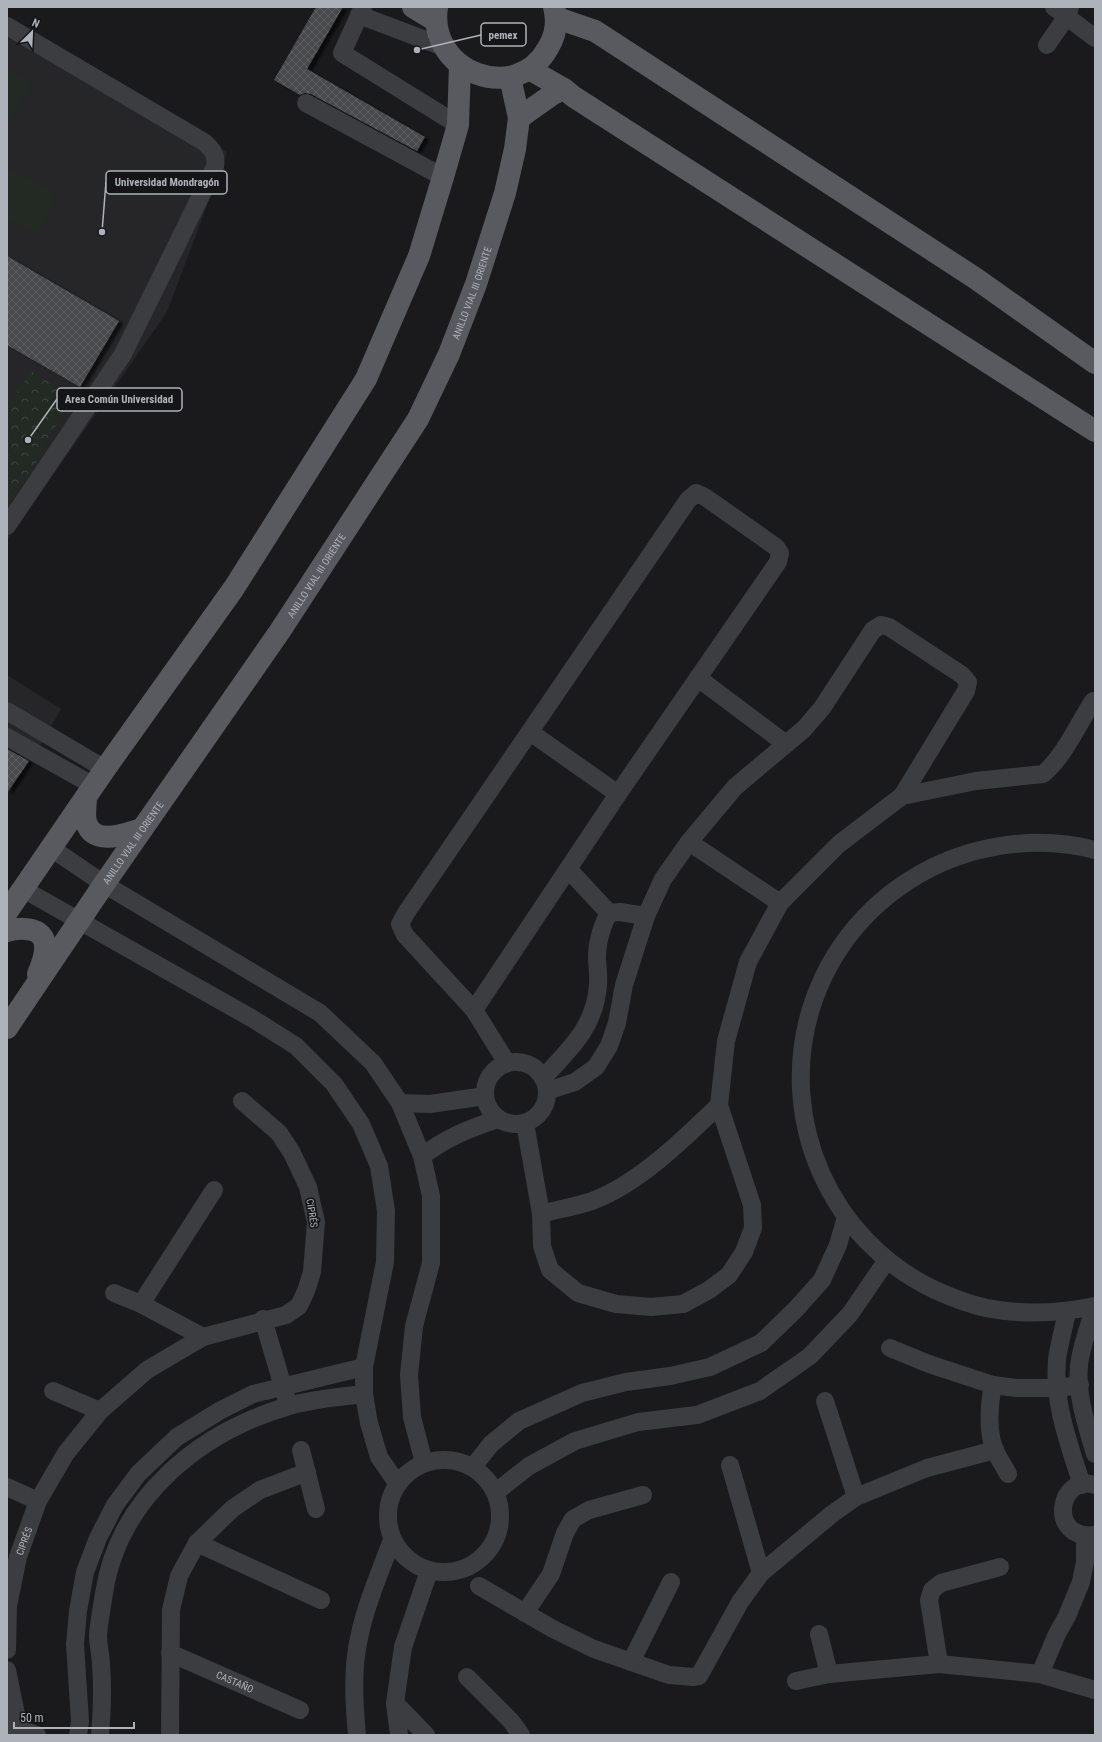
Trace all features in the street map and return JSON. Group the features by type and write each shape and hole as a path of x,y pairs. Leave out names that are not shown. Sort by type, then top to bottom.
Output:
{"main road":[{"path":"413,7 437,14 438,34 444,47 460,65 475,74 492,78 519,73 544,56 554,38 556,13 595,31 976,278 1095,363"},
{"path":"7,912 95,784 234,588 366,379 419,256 443,177 458,125 460,65"},
{"path":"519,73 564,89 574,97 1095,431"},
{"name":"ANILLO VIAL III ORIENTE","path":"7,1028 104,884 280,631 418,420 449,354 476,284 505,193 520,118 519,73"},
{"path":"520,118 564,89"},
{"path":"95,784 86,822 93,832 108,838 142,829"},
{"path":"7,931 23,928 36,931 43,936 45,957 30,994"}],"street":[{"path":"1046,45 1064,10 1095,38"},
{"path":"444,47 361,11 342,53 458,125"},
{"path":"7,26 204,142 213,150 216,158 215,167 123,354 7,526"},
{"path":"306,103 443,177"},
{"path":"474,1010 569,870 618,794 778,562 780,553 776,547 705,497 696,493 688,500 406,913 400,924 406,935 474,1010 507,1063"},
{"path":"526,1123 541,1214 542,1246 550,1270 578,1293 616,1304 651,1307 683,1304 709,1290 729,1275 744,1252 753,1228 752,1205 719,1105 726,1041 748,962 780,903 839,844 902,796 966,691 968,682 962,675 889,627 881,625 873,630 822,708 804,729 735,787 689,842 663,879 646,916 624,985 617,1023 609,1046 596,1068 575,1082 545,1084"},
{"path":"698,678 786,744"},
{"path":"902,796 976,781 1043,774 1049,769 1062,751 1093,701"},
{"path":"7,711 95,784"},
{"path":"530,732 618,794"},
{"path":"7,737 95,784"},
{"path":"689,842 780,903"},
{"path":"1094,1444 1081,1401 1079,1367 1095,1307 1067,1312 1029,1313 991,1309 954,1298 940,1292 919,1282 888,1260 865,1240 846,1217 822,1175 806,1130 800,1082 804,1035 817,989 839,946 870,910 908,880 950,858 997,846 1045,843 1095,850"},
{"path":"51,848 104,884 320,1013 373,1063 400,1103 422,1156 432,1196 431,1262 414,1326 409,1376 412,1417 424,1463"},
{"path":"569,870 609,913"},
{"path":"23,889 253,1019 296,1046 334,1084 361,1124 379,1166 386,1211 385,1262 364,1367 364,1394 369,1423 379,1457 397,1483"},
{"path":"609,913 620,912 646,916"},
{"path":"545,1084 583,1034 594,1008 598,984 597,955 604,922 609,913"},
{"path":"521,1062 534,1067 545,1084 545,1105 538,1116 526,1123 511,1124 498,1119 489,1109 484,1096 487,1082 494,1070 507,1063 521,1062"},
{"path":"400,1103 430,1104 484,1096"},
{"name":"CIPRÉS","path":"7,1650 7,1606 18,1557 38,1501 66,1454 100,1411 147,1370 204,1337 263,1319 286,1314 300,1306 312,1272 316,1222 308,1187 292,1153 278,1132 242,1101"},
{"path":"541,1214 592,1201 628,1182 678,1144 719,1105"},
{"path":"422,1156 443,1141 470,1128 498,1119"},
{"path":"141,1304 214,1190"},
{"path":"473,1467 491,1444 519,1421 582,1393 626,1382 670,1376 710,1367 761,1343 796,1309 822,1280 838,1245 846,1217"},
{"path":"496,1492 529,1466 575,1441 638,1422 697,1415 760,1391 810,1356 850,1314 888,1260"},
{"path":"114,1293 141,1304 204,1337"},
{"path":"1040,1674 1081,1582 1090,1536 1074,1532 1066,1524 1062,1512 1064,1500 1071,1490 1088,1485 1062,1420 1056,1388 1057,1359 1067,1312"},
{"path":"263,1319 289,1406"},
{"path":"890,1348 929,1364 993,1385 1016,1388 1056,1388 1080,1385"},
{"path":"78,1735 80,1721 76,1644 78,1611 85,1572 98,1538 115,1505 138,1474 177,1437 221,1410 253,1394 364,1367"},
{"path":"328,1375 332,1398"},
{"path":"993,1385 989,1407 995,1450 1008,1474"},
{"path":"53,1391 100,1411"},
{"path":"100,1735 102,1711 102,1666 98,1636 104,1592 116,1549 142,1500 176,1465 204,1444 236,1426 289,1406 364,1394"},
{"path":"825,1401 856,1497"},
{"path":"301,1450 316,1509"},
{"path":"479,1586 574,1639 632,1662 669,1674 699,1676 740,1602 761,1573 832,1514 856,1497 927,1468 995,1450"},
{"path":"440,1459 457,1461 473,1467 486,1478 496,1492 500,1507 500,1524 496,1539 488,1553 475,1563 460,1570 445,1572 429,1570 414,1564 401,1553 392,1540 387,1521 389,1501 397,1483 409,1471 424,1463 440,1459"},
{"path":"730,1465 761,1573"},
{"path":"170,1735 171,1610 179,1576 197,1543 232,1509 260,1490 307,1472"},
{"path":"7,1487 38,1501"},
{"path":"525,1613 551,1574 565,1533 573,1519 589,1510 643,1495"},
{"path":"357,1735 354,1696 358,1638 392,1540"},
{"path":"197,1543 320,1600"},
{"path":"939,1664 929,1600 932,1590 941,1583 1000,1567"},
{"path":"399,1735 395,1702 404,1647 429,1570"},
{"path":"632,1662 671,1582"},
{"path":"819,1634 829,1674"},
{"name":"CASTAÑO","path":"170,1653 300,1710"},
{"path":"796,1681 829,1674 939,1664 1040,1674 1095,1690"},
{"path":"7,1670 13,1727 37,1735"},
{"path":"467,1677 510,1721 521,1735"},
{"path":"395,1702 426,1735"}],"shaded area":[{"path":"7,23 227,152 167,312 7,541"},
{"path":"7,675 61,709 39,748 7,729"}],"green space":[{"path":"7,69 32,84 7,127"},
{"path":"7,168 57,196 36,234 7,217"},
{"path":"31,371 72,396 31,471 7,505 7,408"}],"building":[{"path":"316,7 343,7 307,69 425,137 417,151 311,94 305,93 300,95 274,80"},
{"path":"7,256 119,321 80,387 7,345"},
{"path":"7,749 29,761 7,793"}],"place":[{"name":"pemex","path":"417,50"},
{"name":"Universidad Mondragón","path":"102,232"},
{"name":"Area Común Universidad","path":"28,440"}]}
